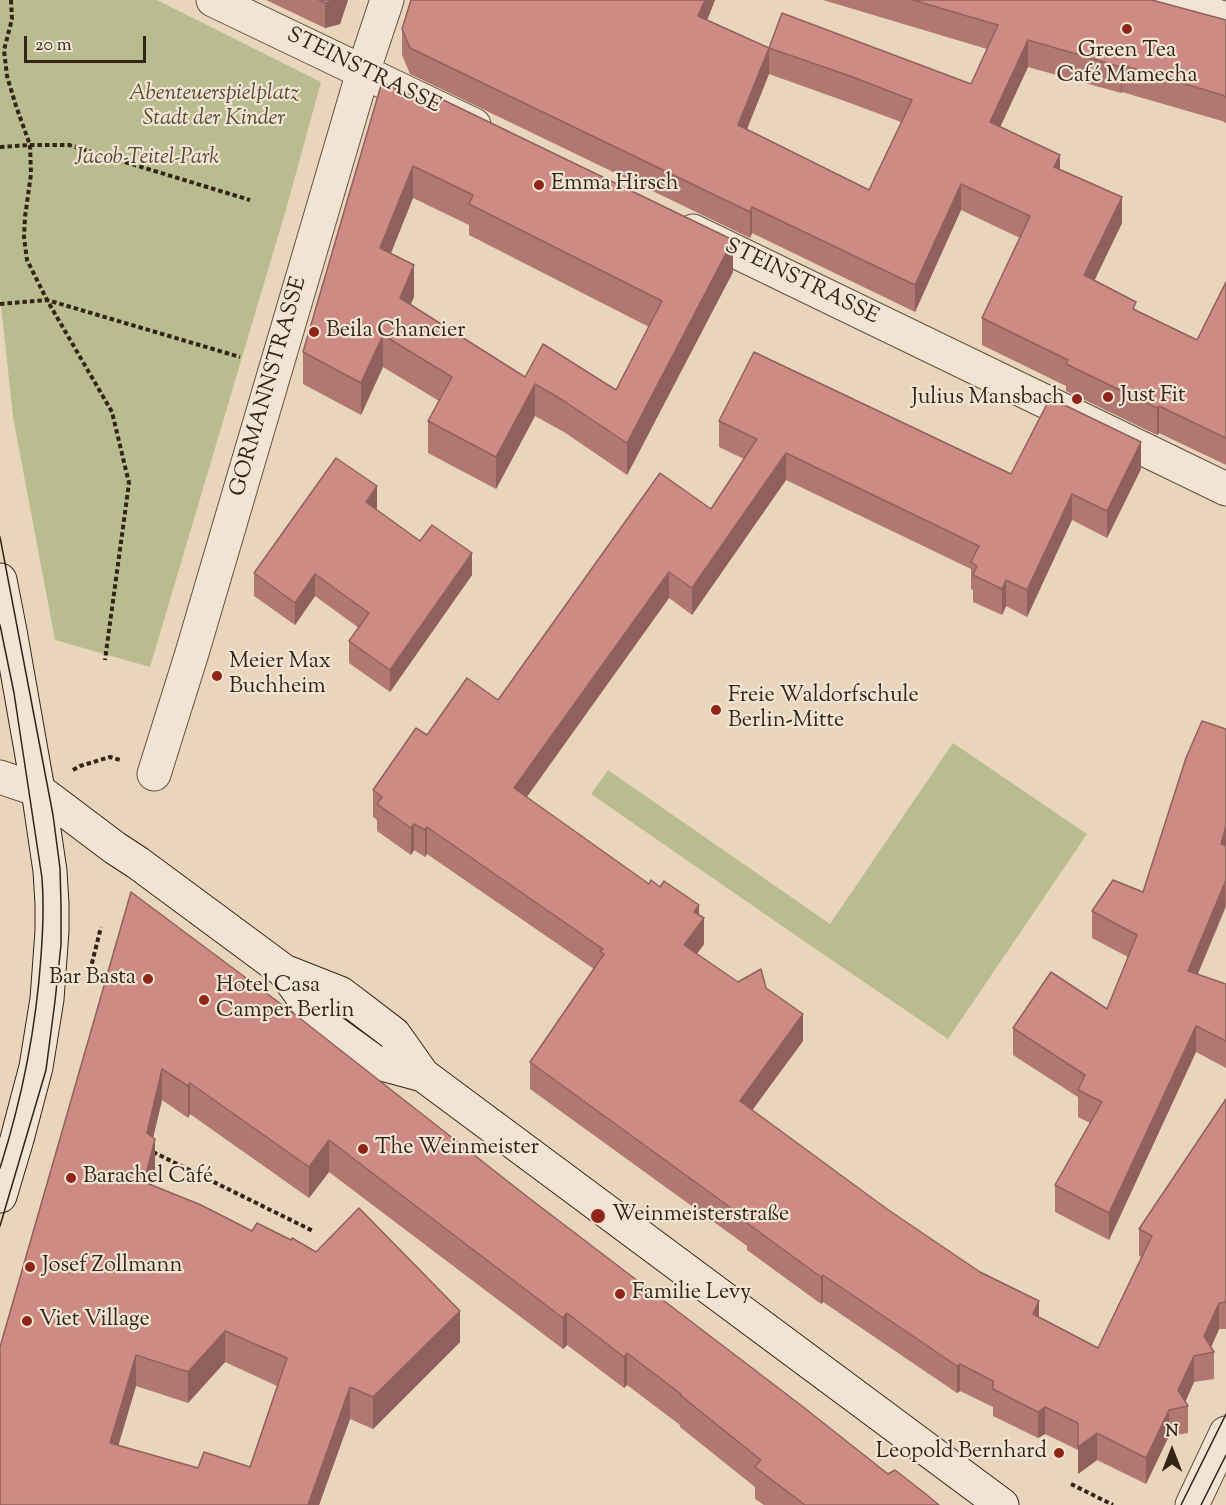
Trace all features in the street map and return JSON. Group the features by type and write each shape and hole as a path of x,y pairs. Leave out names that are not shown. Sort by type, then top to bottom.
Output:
{"street":[{"name":"STEINSTRASSE","path":"213,0 495,135"},
{"name":"GORMANNSTRASSE","path":"154,774 192,653 363,72 387,0"},
{"path":"1169,0 1226,19"},
{"name":"STEINSTRASSE","path":"667,218 1226,489"},
{"path":"0,580 39,790 52,904 47,999 36,1067 0,1196"},
{"path":"0,777 39,790 284,971 324,1025 375,1062 423,1075 1002,1505"},
{"path":"1192,1505 1226,1433"}],"path":[{"path":"11,0 12,19 4,50 7,76 30,145 32,174 25,217 24,237 27,260 47,300 112,412 129,483 105,660"},
{"path":"0,147 69,145 250,200"},
{"path":"0,304 47,300 246,359"},
{"path":"39,790 80,766 110,757 154,774"},
{"path":"90,971 101,927"},
{"path":"150,1150 313,1231"},
{"path":"1071,1484 1113,1505"}],"green space":[{"name":"Jacob-Teitel-Park","path":"0,0 157,0 321,82 287,206 150,667 55,640 13,417 0,296"},
{"path":"953,743 1087,834 948,1039 591,794 608,770 830,924"}],"building":[{"path":"319,0 336,0 325,3"},
{"path":"411,0 705,0 698,16 769,48 782,13 971,84 998,25 913,0 1152,0 1226,20 1226,97 1122,65 1121,67 1028,40 990,122 1060,155 1054,167 1122,197 1084,275 1136,302 1133,309 1197,340 1226,282 1226,438 1066,364 1068,360 982,318 1030,216 961,184 915,285 752,207 750,212 410,48 402,29","holes":["769,48 912,100 869,190 738,125"]},
{"path":"382,82 439,109 433,95 733,240 627,443 535,384 496,457 428,421 452,377 383,335 361,383 303,352","holes":["413,166 473,195 469,204 662,301 616,390 543,344 525,377 400,298 414,265 380,248"]},
{"path":"754,352 1011,474 1050,398 1141,442 1107,511 1072,494 1027,590 1006,580 1002,589 973,575 977,566 971,562 979,546 786,453 692,588 669,572 514,788 649,884 651,880 660,887 664,881 699,905 694,912 704,918 684,945 738,982 761,969 766,988 803,1014 740,1101 887,1209 980,1272 1039,1301 1033,1314 1098,1348 1152,1236 1139,1229 1226,1099 1226,1302 1219,1303 1204,1336 1214,1352 1194,1356 1178,1390 1188,1406 1169,1410 1146,1458 1097,1433 1078,1447 1078,1423 1045,1407 1038,1412 993,1389 993,1381 960,1364 957,1366 823,1275 821,1277 747,1223 749,1221 530,1062 604,954 600,951 603,949 427,827 425,830 414,824 411,828 377,804 382,797 373,790 416,728 427,735 467,678 498,700 660,473 711,509 757,439 719,421"},
{"path":"336,458 377,486 366,502 420,541 432,525 472,553 390,670 349,641 369,613 315,574 295,603 254,573"},
{"path":"1202,721 1226,729 1226,826 1221,844 1226,846 1226,880 1188,971 1226,984 1226,1041 1196,1026 1109,1213 1055,1185 1102,1102 1078,1090 1085,1075 1013,1028 1051,972 1107,1009 1137,935 1092,911 1113,880 1143,892 1186,758"},
{"path":"131,892 297,1016 888,1474 895,1470 939,1505 805,1505 755,1467 761,1460 681,1394 627,1353 624,1357 567,1313 563,1318 329,1140 309,1167 190,1083 188,1086 162,1069 147,1133 155,1139 144,1182 201,1205 252,1231 257,1223 291,1240 292,1238 316,1252 359,1208 460,1311 373,1397 350,1387 308,1505 0,1505 0,1347","holes":["225,1331 287,1358 250,1467 204,1452 198,1468 110,1443 136,1355 188,1372"]}],"tram line":[{"path":"0,537 53,815 60,868 61,906 61,945 46,1070 0,1226"},
{"path":"0,625 14,693 42,878 43,907 39,983 32,1037 15,1116 0,1168"},
{"path":"1181,1505 1226,1414"},
{"path":"1201,1505 1226,1455"}],"place":[{"name":"Green Tea Café Mamecha","path":"1127,29"},
{"name":"Emma Hirsch","path":"539,185"},
{"name":"Beila Chancier","path":"314,332"},
{"name":"Just Fit","path":"1108,397"},
{"name":"Julius Mansbach","path":"1077,399"},
{"name":"Meier Max Buchheim","path":"217,676"},
{"name":"Freie Waldorfschule Berlin-Mitte","path":"716,710"},
{"name":"Bar Basta","path":"148,979"},
{"name":"Hotel Casa Camper Berlin","path":"204,1000"},
{"name":"The Weinmeister","path":"363,1149"},
{"name":"Barachel Café","path":"71,1178"},
{"name":"Weinmeisterstraße","path":"598,1216"},
{"name":"Josef Zollmann","path":"30,1267"},
{"name":"Familie Levy","path":"620,1294"},
{"name":"Viet Village","path":"27,1321"},
{"name":"Leopold Bernhard","path":"1059,1453"}],"park label":[{"name":"Abenteuerspielplatz Stadt der Kinder","path":"214,108"}]}
